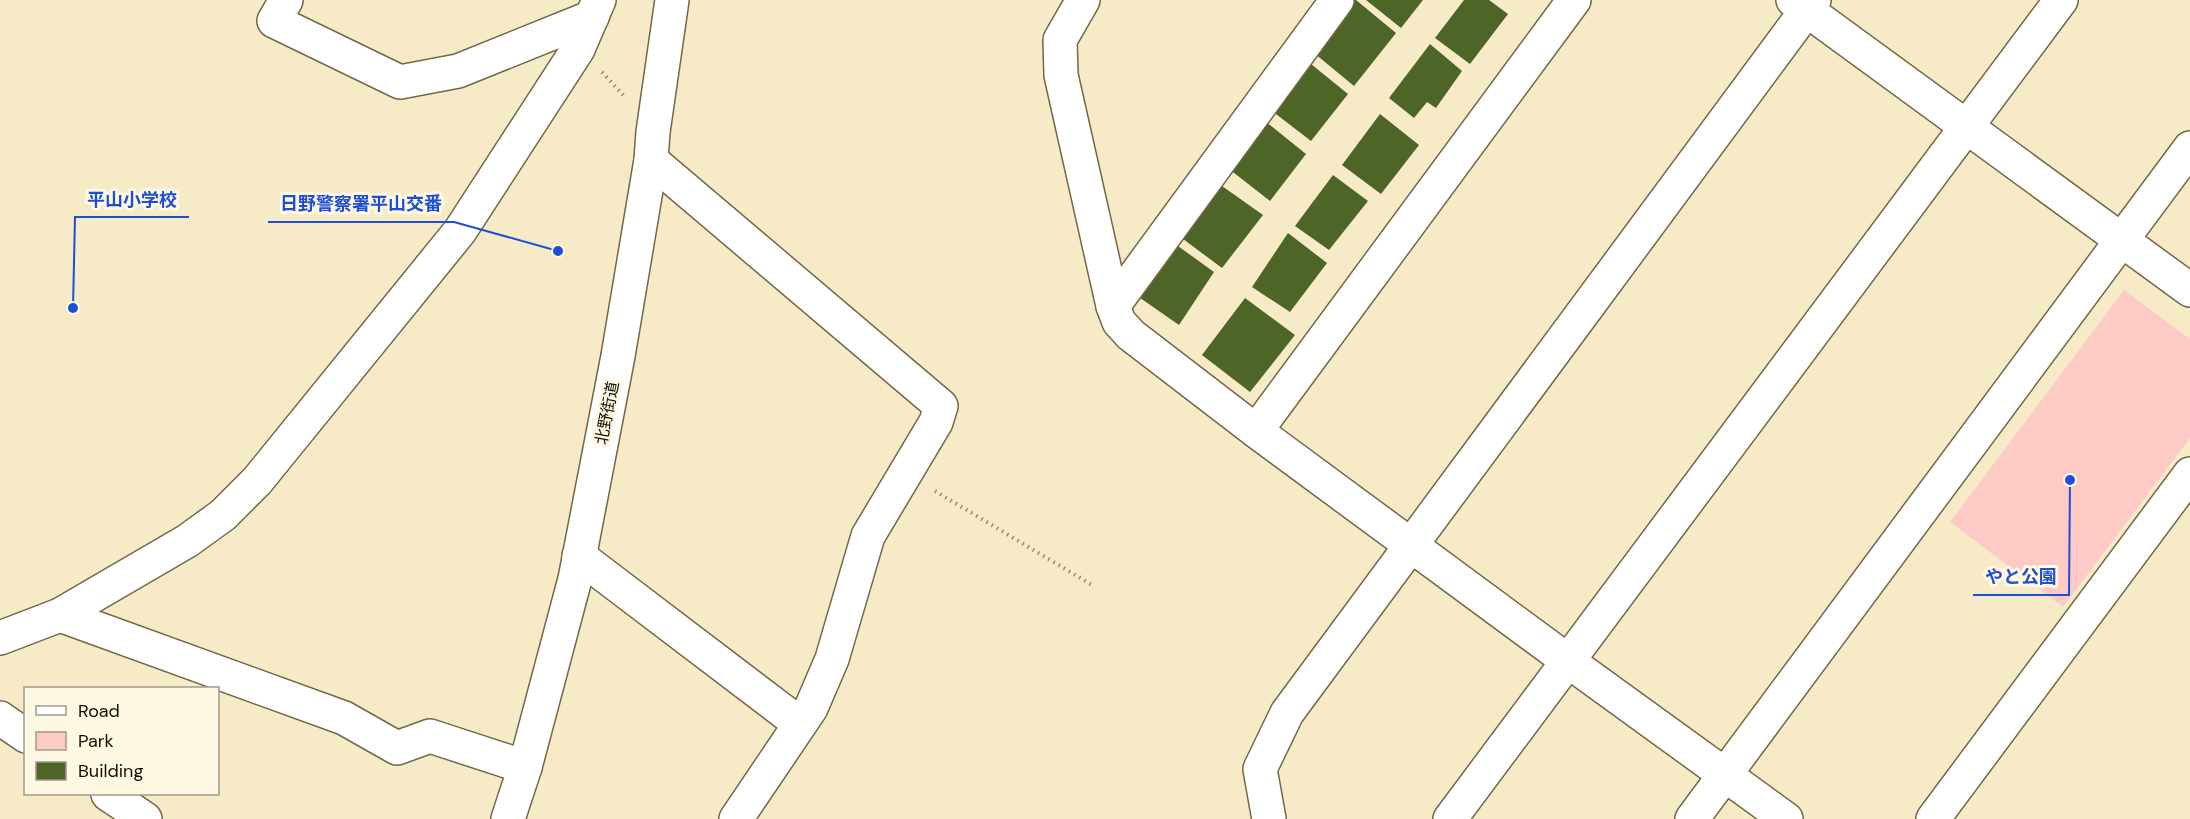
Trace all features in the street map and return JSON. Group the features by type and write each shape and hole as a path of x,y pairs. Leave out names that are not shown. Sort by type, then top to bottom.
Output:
{"street":[{"path":"286,0 273,21 400,82 458,71 595,8"},
{"name":"北野街道","path":"508,819 525,767 579,556 618,356 652,146 672,0"},
{"path":"1083,0 1060,40 1061,75 1113,306 1119,322 1131,335 1256,431 1786,819"},
{"path":"1113,306 1337,0"},
{"path":"1256,431 1574,0"},
{"path":"1450,819 2061,0"},
{"path":"1269,819 1260,769 1287,713 1805,3 1966,127 2190,290"},
{"path":"0,638 60,615 187,541 223,515 257,481 460,231 579,49 595,8"},
{"path":"652,146 941,406 936,422 868,536 832,659 811,708 736,819"},
{"path":"1692,819 2190,148"},
{"path":"1933,819 2190,474"},
{"path":"579,556 800,724"},
{"path":"60,615 344,718 397,748 430,736 525,767"},
{"path":"0,718 24,735"},
{"path":"109,795 145,819"}],"path":[{"path":"579,49 616,87 652,146"},
{"path":"906,474 1092,585"}],"green space":[{"path":"2124,290 2190,339 2190,438 2063,607 1950,522"}],"building":[{"path":"1352,0 1356,0 1396,33 1354,86 1314,53"},
{"path":"1366,0 1423,0 1401,28"},
{"path":"1464,0 1489,0 1508,14 1470,64 1435,38"},
{"path":"1430,44 1462,71 1436,108 1427,102 1414,118 1389,98"},
{"path":"1311,64 1348,94 1311,141 1272,111"},
{"path":"1380,114 1419,145 1381,194 1342,165"},
{"path":"1265,121 1306,154 1270,201 1229,169"},
{"path":"1333,175 1368,201 1329,250 1295,226"},
{"path":"1215,181 1263,215 1222,268 1175,233"},
{"path":"1288,233 1327,263 1290,312 1252,287"},
{"path":"1171,241 1214,272 1179,325 1133,293"},
{"path":"1245,298 1295,335 1250,392 1202,355"}],"place":[{"name":"日野警察署平山交番","path":"558,251"},
{"name":"平山小学校","path":"73,308"},
{"name":"やと公園","path":"2070,480"}]}
